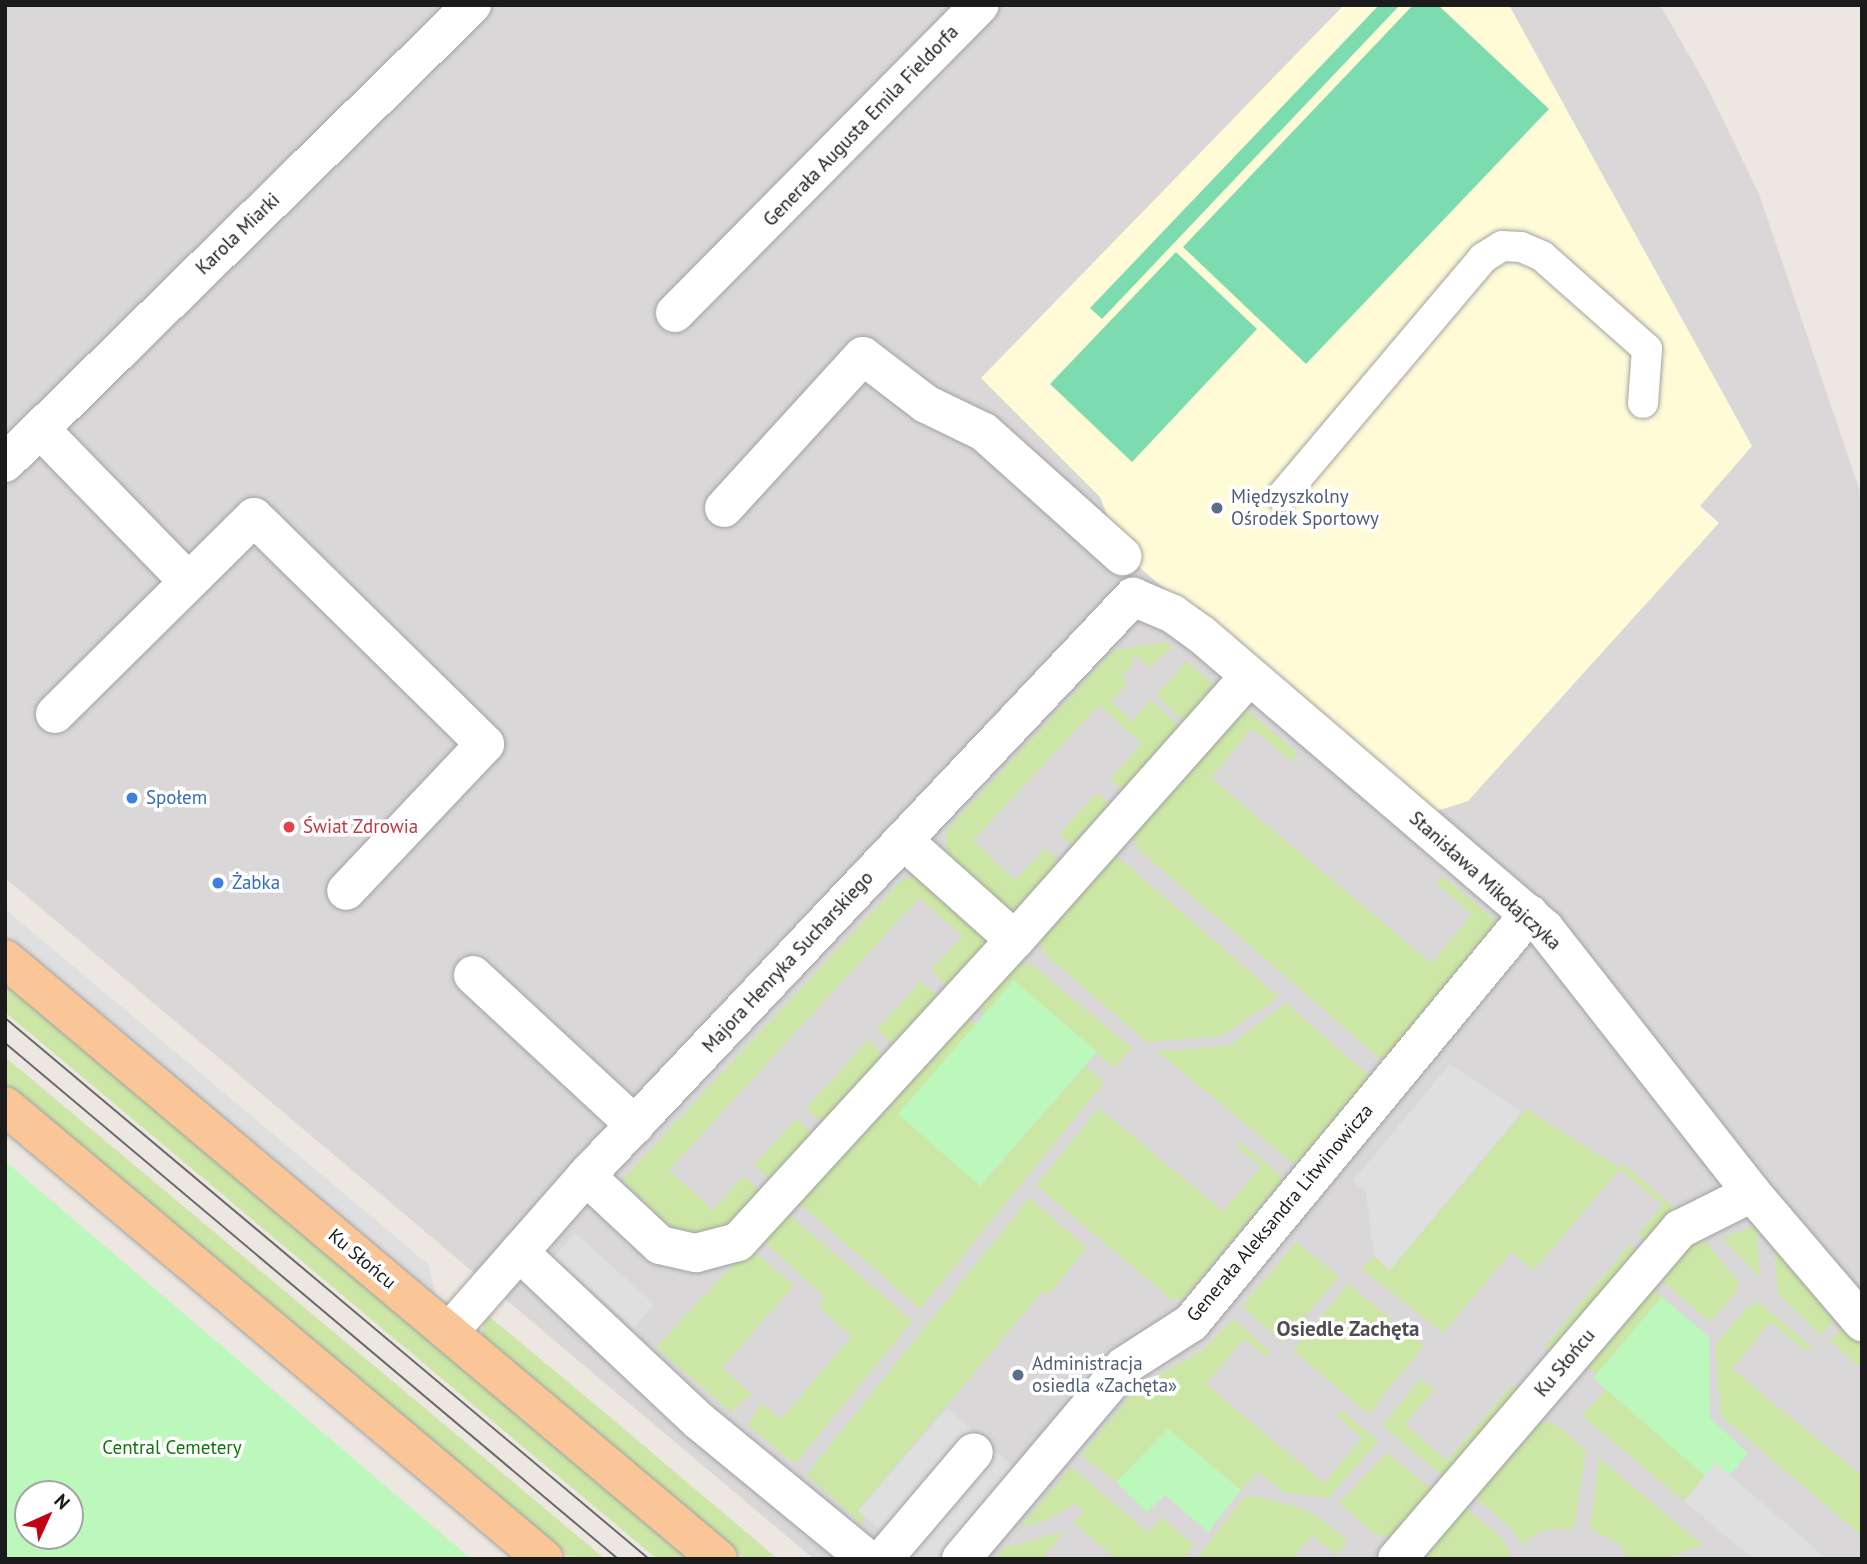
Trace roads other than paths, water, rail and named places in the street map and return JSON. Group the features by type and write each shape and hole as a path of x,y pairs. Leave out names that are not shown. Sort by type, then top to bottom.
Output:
{"main road":[{"name":"Ku Słońcu","path":"5,959 718,1559"},
{"path":"5,1106 544,1559"}],"street":[{"name":"Karola Miarki","path":"5,463 472,5"},
{"name":"Generała Augusta Emila Fieldorfa","path":"675,313 980,5"},
{"path":"1282,496 1483,258 1502,246 1521,247 1542,256 1647,349 1643,402"},
{"path":"724,508 863,356 926,404 984,432 1122,556"},
{"path":"40,429 188,582"},
{"path":"55,714 254,517 485,744 346,891"},
{"name":"Stanisława Mikołajczyka","path":"1133,597 1173,614 1529,914 1559,944 1752,1194 1862,1322"},
{"name":"Majora Henryka Sucharskiego","path":"449,1332 586,1176 1133,597"},
{"path":"586,1176 660,1245 696,1253 738,1242 1015,940 1249,676"},
{"path":"904,840 1015,940"},
{"name":"Generała Aleksandra Litwinowicza","path":"961,1559 1124,1366 1191,1323 1529,914"},
{"path":"473,975 635,1125"},
{"name":"Ku Słońcu","path":"1397,1559 1680,1229 1752,1194"},
{"path":"519,1252 699,1421 867,1559"},
{"path":"883,1559 974,1452"}],"tram line":[{"path":"5,1018 649,1559"},
{"path":"5,1043 618,1559"}],"place":[{"name":"Międzyszkolny Ośrodek Sportowy","path":"1217,508"},
{"name":"Społem","path":"132,798"},
{"name":"Świat Zdrowia","path":"289,827"},
{"name":"Żabka","path":"218,883"},
{"name":"Administracja osiedla «Zachęta»","path":"1018,1375"}],"district":[{"name":"Osiedle Zachęta","path":"1348,1329"}],"park label":[{"name":"Central Cemetery","path":"172,1448"}]}
